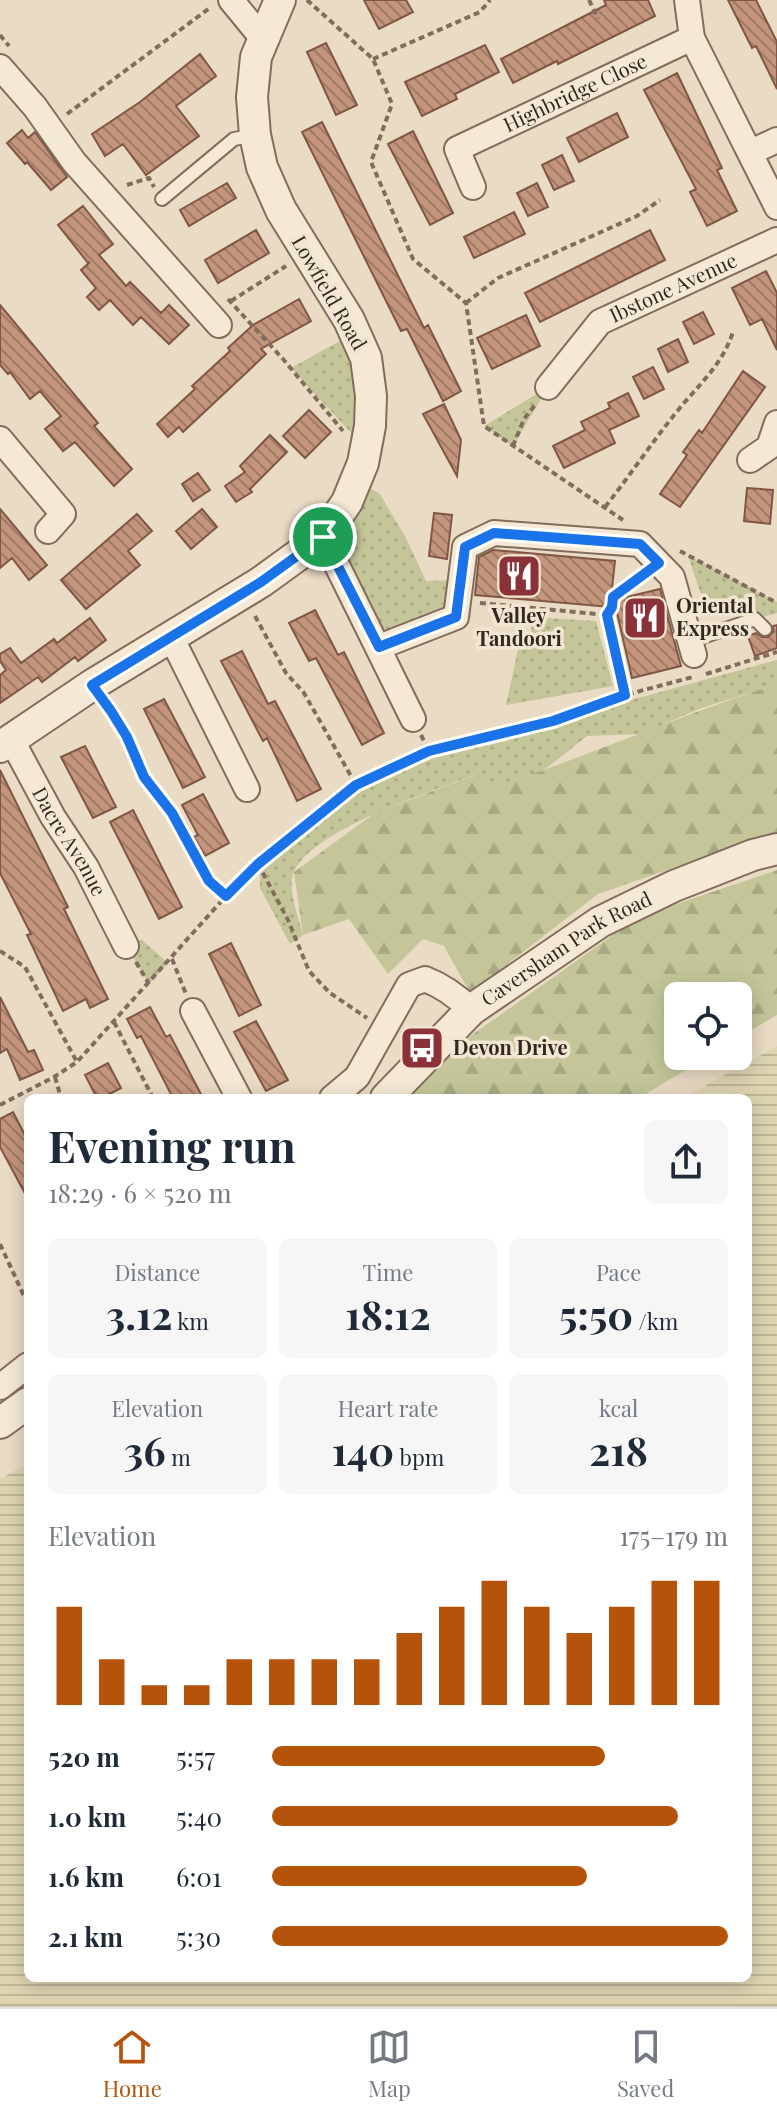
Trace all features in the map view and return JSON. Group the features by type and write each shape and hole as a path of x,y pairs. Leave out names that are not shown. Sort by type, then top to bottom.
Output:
{"street":[{"path":"231,0 263,39"},
{"name":"Lowfield Road","path":"6,743 92,685 243,593 323,537 347,502 363,463 370,426 371,396 366,358 349,320 281,210 262,167 255,135 252,97 256,57 280,0"},
{"path":"687,0 692,38 777,207"},
{"name":"Highbridge Close","path":"473,187 453,140 692,38"},
{"path":"5,57 35,107 133,246 219,325"},
{"path":"751,152 777,140"},
{"name":"Ibstone Avenue","path":"548,387 600,322 777,240"},
{"path":"750,460 769,447 777,423"},
{"path":"0,439 64,516"},
{"path":"379,647 456,617 465,547 494,533 640,544 667,556 692,648"},
{"path":"323,537 413,719"},
{"path":"171,637 247,789"},
{"name":"Dacre Avenue","path":"6,743 86,867 126,946"},
{"name":"Caversham Park Road","path":"390,1094 471,1010 600,922 674,886 753,855 777,849"},
{"path":"337,1094 357,1077 409,985 425,979 437,984 471,1010"},
{"path":"193,1011 237,1094"},
{"path":"0,1387 24,1368"},
{"path":"0,1423 24,1406"}],"lane":[{"path":"162,199 234,139 255,135"},
{"path":"692,648 755,619 765,629"}],"path":[{"path":"65,116 221,0"},
{"path":"307,0 373,59 392,104 371,162 413,259 466,303 484,426 625,522"},
{"path":"373,59 480,12 490,0"},
{"path":"589,0 598,19"},
{"path":"0,35 5,57"},
{"path":"127,185 149,178 162,199"},
{"path":"466,303 498,278 637,216 660,200"},
{"path":"231,301 307,252"},
{"path":"605,507 683,404 711,374 733,332"},
{"path":"513,446 524,419 548,387"},
{"path":"625,695 607,615 613,597 667,556 777,603"},
{"path":"243,593 286,673 304,693 356,785"},
{"path":"458,601 607,615"},
{"path":"0,1105 77,1062 258,864 356,785 429,751 553,721 625,695 730,668 777,652"},
{"path":"92,685 119,724 144,777 172,813 209,881 226,896"},
{"path":"258,864 288,920 309,971 330,993 384,1029"},
{"path":"0,951 25,967 77,1062"},
{"path":"172,959 193,1011"},
{"path":"114,1022 151,1094"},
{"path":"54,1077 60,1094"},
{"path":"0,1244 24,1296"}],"shaded area":[{"path":"777,1046 777,2007 0,2007 0,1479 24,1465 24,1982 752,1982 752,1094 690,1094 734,1070 752,1070 752,1060"}],"green space":[{"path":"354,333 366,449 291,368"},
{"path":"548,387 513,446 484,426"},
{"path":"356,480 380,494 406,538 426,581 454,580 450,607 390,635 372,633 323,537"},
{"path":"688,555 777,602 777,613 755,619 755,601 712,611 704,604"},
{"path":"532,617 596,621 613,686 506,705 519,645 530,647"},
{"path":"777,660 777,684 699,709 641,734 587,736 543,771 502,785 474,775 345,828 303,859 293,875 293,897 303,935 290,944 260,888 260,869 313,820 373,780 409,761"},
{"path":"777,684 777,832 598,894 470,993 444,946 423,939 388,974 349,919 303,935 294,872 375,813 475,775 502,785"},
{"path":"777,870 777,1015 752,1030 752,982 664,982 664,1070 686,1070 646,1094 402,1094 441,1057 638,917"},
{"path":"142,940 168,963 149,984 126,946"}],"building":[{"path":"364,0 406,0 413,12 379,29"},
{"path":"604,0 648,0 655,16 513,83 501,59 606,5"},
{"path":"728,0 756,0 777,42 777,89 756,46 752,48"},
{"path":"326,43 357,105 336,115 307,52"},
{"path":"485,45 499,72 455,94 457,99 422,116 405,82"},
{"path":"200,54 216,76 176,106 199,136 146,175 123,144 105,156 92,134 140,102"},
{"path":"677,73 722,168 717,170 737,211 707,226 690,192 696,189 644,90"},
{"path":"617,113 628,137 579,162 567,138"},
{"path":"322,122 424,328 428,325 461,391 443,401 407,329 401,331 302,132"},
{"path":"22,130 28,138 35,132 67,177 51,190 7,143"},
{"path":"413,131 453,213 430,225 388,144"},
{"path":"562,155 574,181 554,190 542,165"},
{"path":"227,183 236,198 189,226 180,210"},
{"path":"537,183 548,207 528,216 517,193"},
{"path":"83,206 113,244 99,255 126,286 130,282 161,313 169,305 189,325 169,344 141,317 133,325 110,300 99,310 87,297 96,288 81,270 90,262 58,225"},
{"path":"514,212 525,234 474,258 464,237"},
{"path":"256,230 269,253 218,283 205,260"},
{"path":"650,230 665,260 540,322 525,293"},
{"path":"766,271 777,293 777,350 762,319 750,325 732,288"},
{"path":"299,299 311,321 261,349 266,354 246,373 183,432 179,427 168,437 157,424 195,389 192,386 230,351 228,348 253,325"},
{"path":"0,305 98,423 94,426 132,469 114,486 75,442 63,451 45,429 61,416 40,391 30,399 10,372 8,374 0,365"},
{"path":"703,312 714,334 694,344 683,322"},
{"path":"526,315 540,346 492,369 477,338"},
{"path":"678,339 688,362 668,372 658,349"},
{"path":"653,367 664,389 644,399 633,377"},
{"path":"743,371 765,387 680,507 660,494 687,455 683,452 699,430 702,433"},
{"path":"628,393 639,416 609,430 615,443 564,468 553,446 585,430 581,422 610,408 608,403"},
{"path":"444,404 461,440 457,476 423,414"},
{"path":"309,410 331,432 305,458 283,436"},
{"path":"270,435 287,452 250,489 252,492 236,502 225,486 245,472 240,466"},
{"path":"198,473 210,490 193,501 182,484"},
{"path":"747,488 773,490 770,524 744,521"},
{"path":"0,509 47,565 29,580 12,558 0,568"},
{"path":"202,509 217,527 191,549 176,531"},
{"path":"434,513 452,515 447,559 429,556"},
{"path":"137,514 152,531 128,551 140,565 86,609 61,580"},
{"path":"493,550 615,561 610,607 475,595 479,557"},
{"path":"660,589 681,666 632,678 614,600"},
{"path":"315,610 338,655 344,652 384,733 362,745 316,658 309,661 289,623"},
{"path":"90,618 106,640 78,661 75,657 42,682 38,677 0,703 0,675 6,670 0,661 0,654 10,648 21,663 54,639 57,643"},
{"path":"777,625 777,648 755,656 748,636 756,633 768,637 773,632 773,626"},
{"path":"242,651 268,704 275,701 321,789 297,801 267,738 263,741 221,661"},
{"path":"164,699 205,777 183,788 144,709"},
{"path":"85,746 116,807 93,818 61,757"},
{"path":"0,770 68,907 64,909 108,999 90,1008 86,999 63,1011 27,935 31,934 0,873"},
{"path":"203,794 229,843 205,856 182,805"},
{"path":"133,810 182,907 159,919 110,822"},
{"path":"231,943 261,1005 239,1016 209,954"},
{"path":"0,997 28,1052 34,1050 43,1070 20,1080 7,1049 0,1053"},
{"path":"150,1007 166,1037 170,1035 201,1094 171,1094 141,1036 137,1038 127,1019"},
{"path":"256,1021 288,1080 266,1091 234,1032"},
{"path":"108,1063 121,1088 110,1094 95,1094 85,1075"},
{"path":"13,1112 24,1133 24,1192 0,1147 0,1119"}],"place":[{"name":"Valley Tandoori","path":"519,576"},
{"name":"Oriental Express","path":"645,618"},
{"name":"Devon Drive","path":"422,1048"}],"route":[{"path":"494,533 640,544 659,563 613,597 607,615 625,695 553,721 429,751 356,785 258,864 226,896 209,881 172,813 144,777 127,737 92,685 261,582 323,537 379,647 456,617 465,547 494,533"}]}
